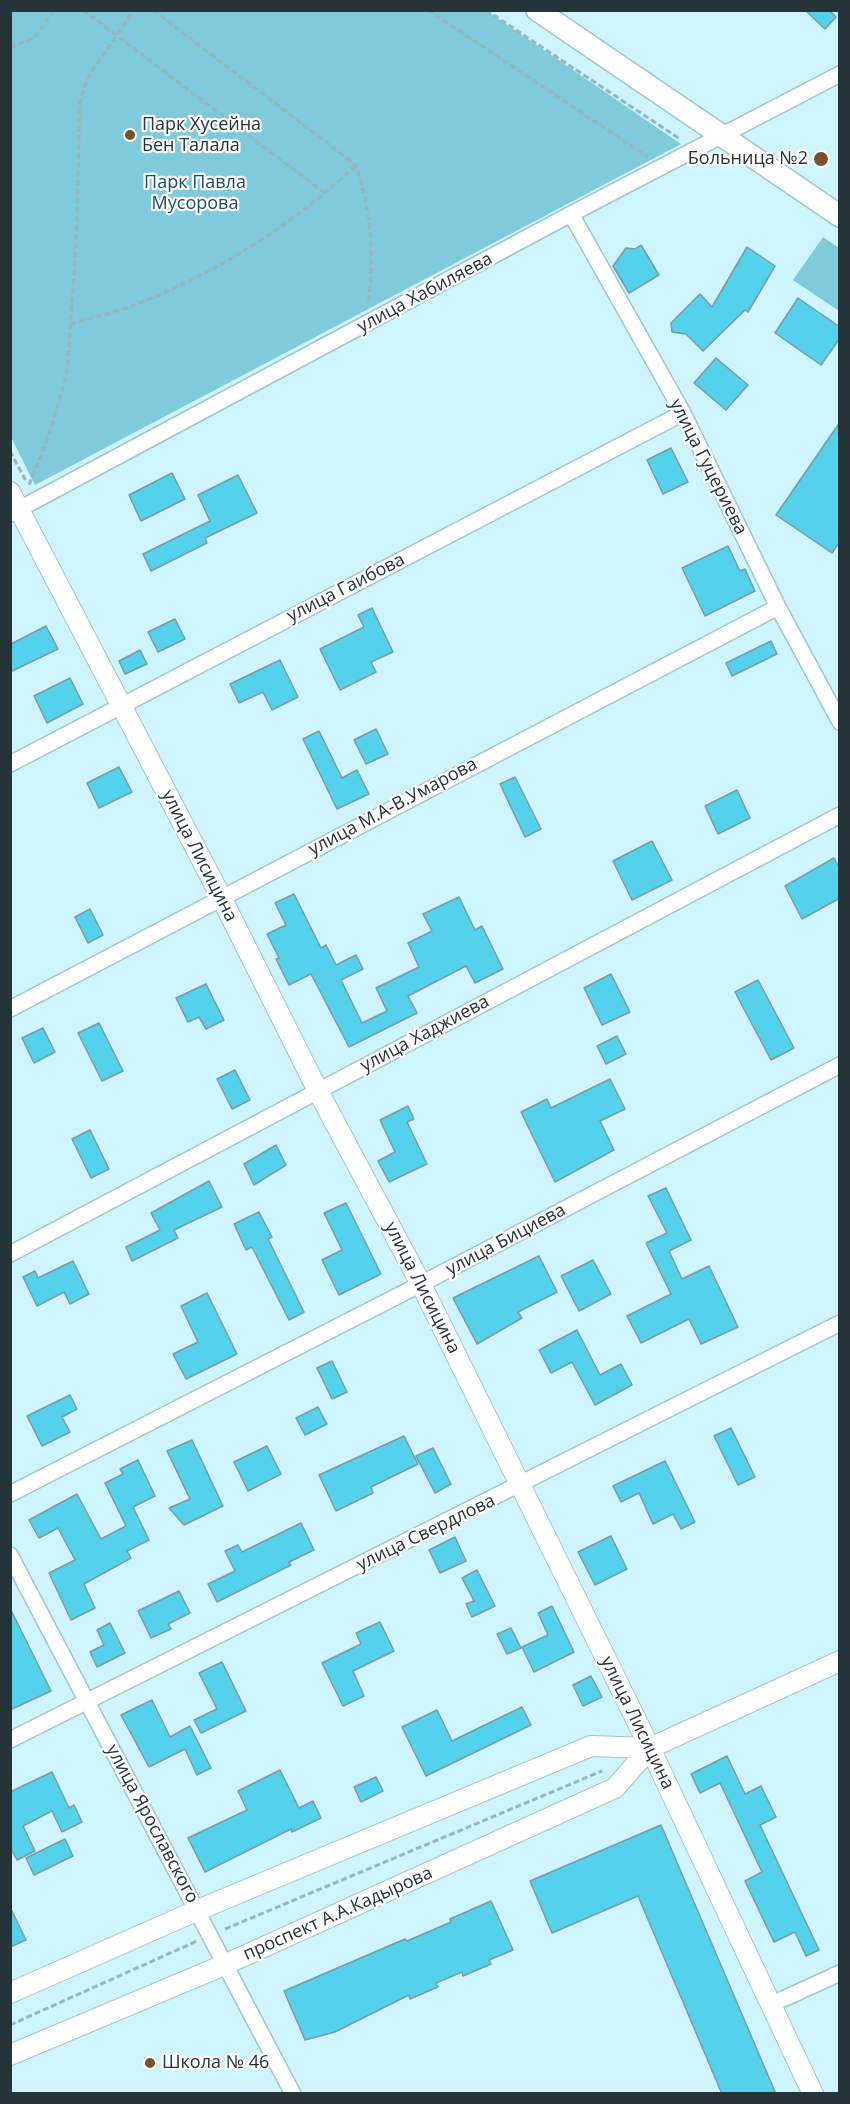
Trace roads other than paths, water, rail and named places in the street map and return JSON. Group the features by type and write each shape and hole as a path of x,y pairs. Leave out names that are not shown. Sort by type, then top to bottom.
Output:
{"main road":[{"path":"537,10 719,136 840,216"}],"street":[{"name":"улица Хабиляева","path":"21,501 365,326 571,214 840,74"},
{"name":"улица Гуцериева","path":"571,214 683,413 777,607 840,722"},
{"name":"улица Гаибова","path":"10,765 683,413"},
{"name":"улица Лисицина","path":"21,501 318,1091 421,1284 521,1485 650,1748 813,2094"},
{"name":"улица М.А-В.Умарова","path":"10,1009 777,607"},
{"name":"улица Хаджиева","path":"10,1254 840,815"},
{"name":"улица Бициева","path":"10,1494 421,1284 840,1065"},
{"name":"улица Свердлова","path":"10,1740 840,1323"},
{"name":"улица Ярославского","path":"10,1555 293,2094"},
{"name":"проспект А.А.Кадырова","path":"10,2055 224,1965 615,1788 650,1748 840,1661"},
{"name":"проспект А.А.Кадырова","path":"10,1993 198,1910 591,1746 650,1748"},
{"path":"770,2005 840,1973"}],"place":[{"name":"Парк Хусейна Бен Талала","path":"130,135"},
{"name":"Больница №2","path":"821,159"},
{"name":"Школа № 46","path":"150,2063"}],"park label":[{"name":"Парк Павла Мусорова","path":"195,193"}]}
